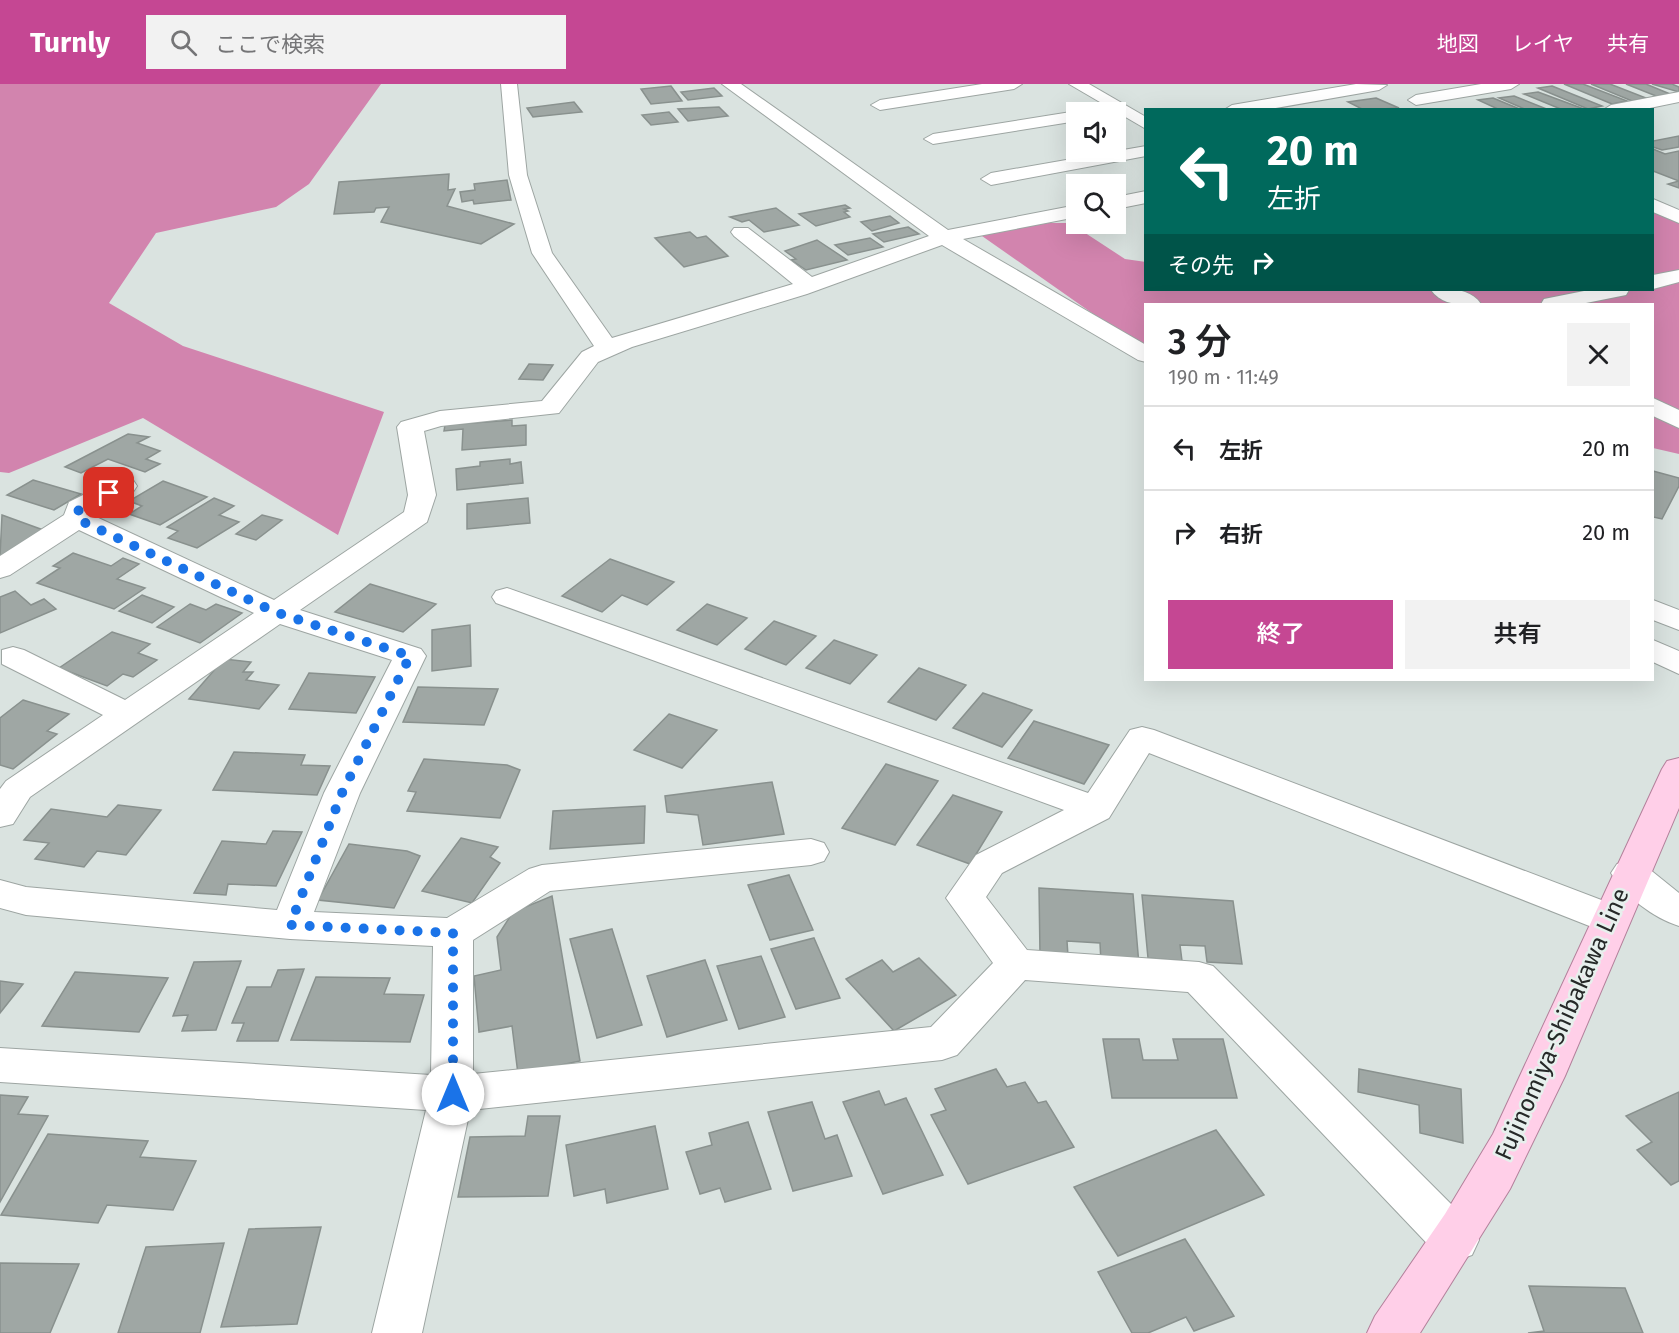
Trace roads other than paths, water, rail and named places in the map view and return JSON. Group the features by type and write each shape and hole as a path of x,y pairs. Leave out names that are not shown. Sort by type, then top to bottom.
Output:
{"main road":[{"name":"Fujinomiya-Shibakawa Line","path":"1392,1333 1455,1240 1523,1121 1630,873 1679,769"}],"street":[{"path":"509,84 518,175 542,254 608,349"},
{"path":"730,84 944,237 1144,354"},
{"path":"880,105 1014,84"},
{"path":"1077,84 1108,102"},
{"path":"1416,100 1511,84"},
{"path":"1244,108 1378,85 1434,108"},
{"path":"1621,108 1679,97"},
{"path":"1126,112 1144,123"},
{"path":"933,139 1066,118"},
{"path":"991,178 1144,151"},
{"path":"1126,201 1144,197"},
{"path":"1654,205 1679,217"},
{"path":"0,815 18,789 417,516 422,495 410,427 440,419 550,408 590,357 608,349 808,285 944,237 1066,213"},
{"path":"741,232 808,285"},
{"path":"1654,282 1679,276"},
{"path":"1444,291 1468,303"},
{"path":"1557,303 1613,291"},
{"path":"1654,407 1679,420"},
{"path":"0,569 77,519 79,508 123,486"},
{"path":"77,519 275,612 410,656 342,793 290,925"},
{"path":"507,597 1096,809"},
{"path":"1654,609 1679,621"},
{"path":"1654,650 1679,664"},
{"path":"13,657 126,714"},
{"path":"1455,1240 1199,977 1016,964 965,898 989,864 1096,809 1142,738 1611,919"},
{"path":"0,894 26,901 290,925 453,933 542,878 811,852"},
{"path":"1630,873 1653,894 1679,912"},
{"path":"397,1333 453,1094 453,933"},
{"path":"0,1065 453,1094 942,1043 1016,964"}]}
